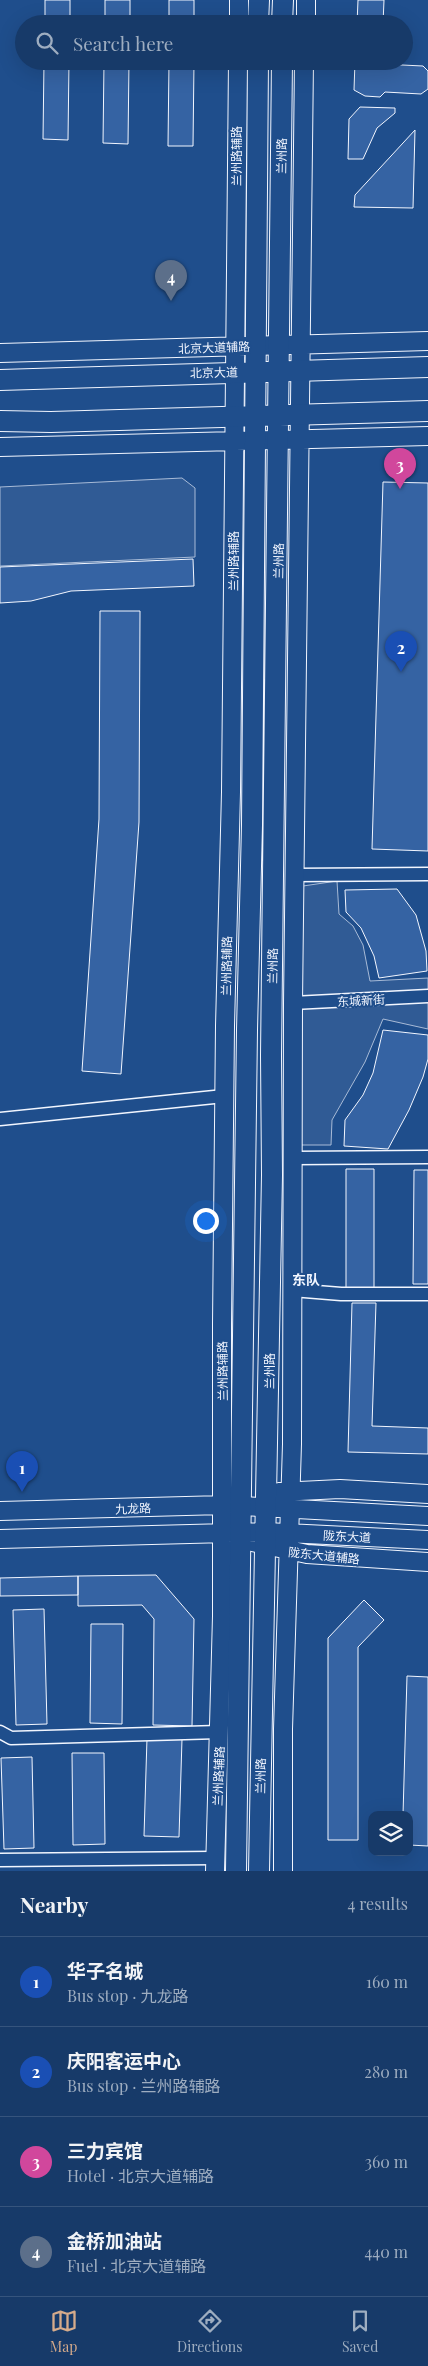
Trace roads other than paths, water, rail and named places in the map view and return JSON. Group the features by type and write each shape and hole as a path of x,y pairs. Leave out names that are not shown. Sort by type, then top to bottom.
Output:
{"main road":[{"path":"258,15 259,0"},
{"path":"282,0 282,15"},
{"name":"兰州路","path":"236,1871 236,1503 256,440 258,70"},
{"name":"兰州路","path":"259,1871 267,1500 282,70"},
{"name":"北京大道","path":"0,380 428,366"},
{"path":"0,421 51,422 428,411"}],"street":[{"path":"239,0 239,15"},
{"path":"306,0 306,15"},
{"name":"兰州路辅路","path":"236,1503 222,1324 224,1096 231,792 238,70"},
{"path":"283,1871 283,1729 290,1508 294,1158 293,1003 304,70"},
{"name":"北京大道辅路","path":"0,353 428,341"},
{"path":"0,447 428,436"},
{"path":"295,874 428,874"},
{"name":"东城新街","path":"293,1003 428,996"},
{"path":"0,1119 224,1096"},
{"path":"294,1158 428,1157"},
{"path":"292,1290 341,1294 428,1294"},
{"path":"267,1500 290,1490 428,1494"},
{"name":"九龙路","path":"0,1512 236,1503 267,1500"},
{"name":"陇东大道","path":"267,1500 290,1508 428,1516"},
{"name":"陇东大道","path":"266,1539 289,1532 428,1540"},
{"path":"0,1539 236,1535"},
{"name":"兰州路辅路","path":"215,1864 219,1732 236,1535"},
{"name":"陇东大道辅路","path":"236,1535 266,1539 288,1552 336,1557 428,1562"},
{"path":"0,1732 11,1738 219,1732"},
{"path":"0,1860 215,1864"}],"place":[{"name":"金桥加油站","path":"171,301"},
{"name":"三力宾馆","path":"400,489"},
{"name":"庆阳客运中心","path":"401,672"},
{"name":"华子名城","path":"22,1492"}],"district":[{"name":"东队","path":"306,1279"}]}
